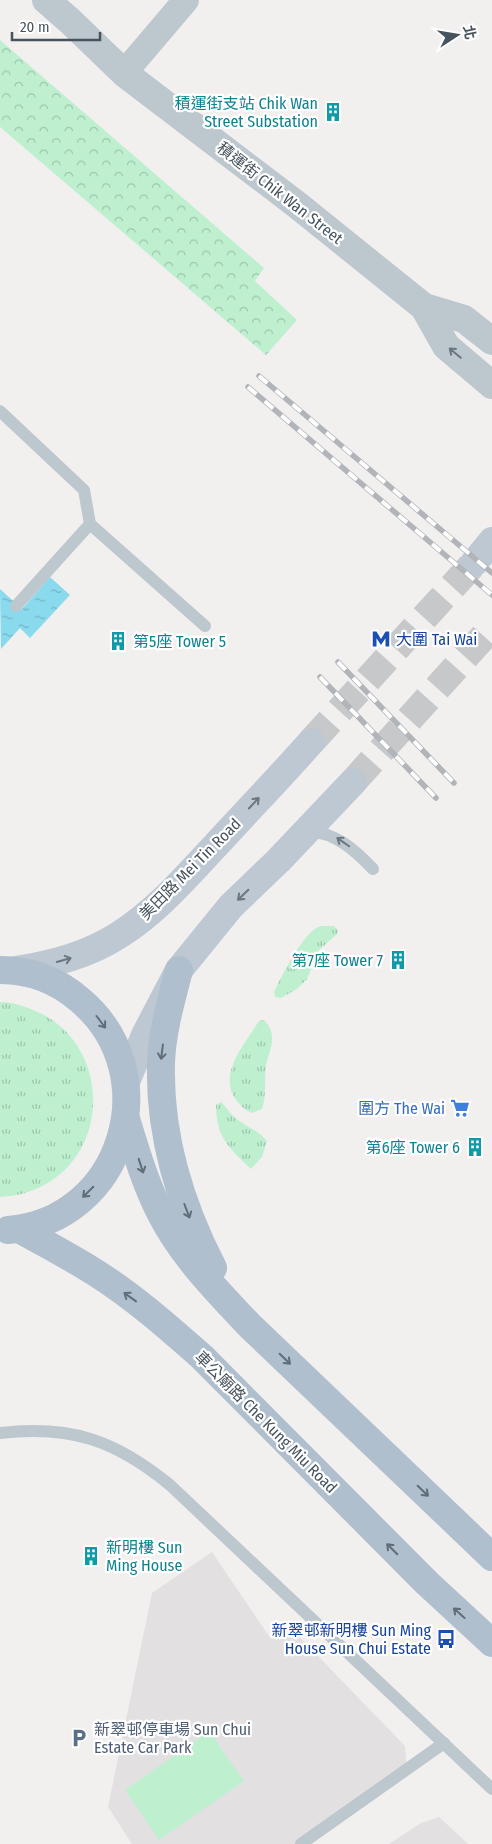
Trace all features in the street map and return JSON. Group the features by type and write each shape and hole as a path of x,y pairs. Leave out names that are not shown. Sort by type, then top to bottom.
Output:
{"main road":[{"path":"474,563 492,541"},
{"name":"美田路 Mei Tin Road","path":"8,970 69,959 118,936 137,923 181,882 312,742"},
{"path":"126,1082 145,1035 179,970 231,906 278,861 353,782"},
{"name":"車公廟路 Che Kung Miu Road","path":"8,970 36,975 55,983 72,993 88,1006 102,1022 112,1039 120,1058 126,1082 126,1119 114,1158 103,1176 75,1205 57,1216 38,1224 9,1230"},
{"path":"179,970 166,1022 161,1062 166,1134 184,1205 198,1240 220,1281 250,1326"},
{"name":"車公廟路 Che Kung Miu Road","path":"126,1119 143,1173 161,1213 184,1251 212,1286 250,1326 448,1516 491,1547"},
{"name":"車公廟路 Che Kung Miu Road","path":"9,1230 97,1274 134,1299 169,1327 202,1357 427,1583 492,1643"}],"street":[{"name":"積運街 Chik Wan Street","path":"46,0 124,73 296,204 424,307 446,346 492,385"},
{"path":"124,73 186,0"},
{"name":"積運街 Chik Wan Street","path":"424,307 464,319 492,341"}],"lane":[{"path":"0,411 84,490 90,524 204,626"},
{"path":"16,606 90,524"},
{"path":"306,830 323,832 336,838 350,847 373,869"},
{"path":"0,1433 42,1430 72,1434 113,1447 149,1468 170,1485 492,1788"},
{"path":"301,1844 444,1743"}],"shaded area":[{"path":"212,1552 271,1639 290,1627 405,1746 407,1770 300,1844 132,1844 108,1807 152,1593"},
{"path":"439,1817 468,1844 389,1844 421,1823"}],"green space":[{"path":"0,40 264,268 255,281 297,320 266,355 0,127"},
{"path":"321,926 334,926 338,931 337,934 319,950 307,979 297,989 281,998 275,997 274,992 294,954 314,929"},
{"path":"0,1002 17,1004 33,1010 44,1015 65,1031 81,1051 90,1075 93,1100 90,1125 81,1149 66,1169 44,1185 33,1190 17,1195 0,1197"},
{"path":"263,1020 267,1023 272,1034 272,1043 266,1065 262,1109 252,1113 234,1097 230,1088 230,1078 235,1059 240,1050 259,1021"},
{"path":"221,1102 235,1118 267,1141 262,1157 251,1169 230,1148 221,1134 218,1126 216,1105"},
{"path":"209,1731 244,1781 159,1840 125,1790"}],"water":[{"path":"50,577 70,595 30,638 20,628 1,649 0,589 22,609"}],"tunnel":[{"path":"311,742 474,563"},
{"path":"353,782 492,627"}],"railway":[{"path":"259,376 492,573"},
{"path":"248,387 492,595"},
{"path":"338,662 454,783"},
{"path":"320,677 436,798"}],"place":[{"name":"積運街支站 Chik Wan Street Substation","path":"333,112"},
{"name":"大圍 Tai Wai","path":"381,639"},
{"name":"第5座 Tower 5","path":"118,641"},
{"name":"第7座 Tower 7","path":"398,960"},
{"name":"圍方 The Wai","path":"460,1108"},
{"name":"第6座 Tower 6","path":"475,1147"},
{"name":"新明樓 Sun Ming House","path":"91,1556"},
{"name":"新翠邨新明樓 Sun Ming House Sun Chui Estate","path":"446,1639"},
{"name":"新翠邨停車場 Sun Chui Estate Car Park","path":"79,1738"}]}
